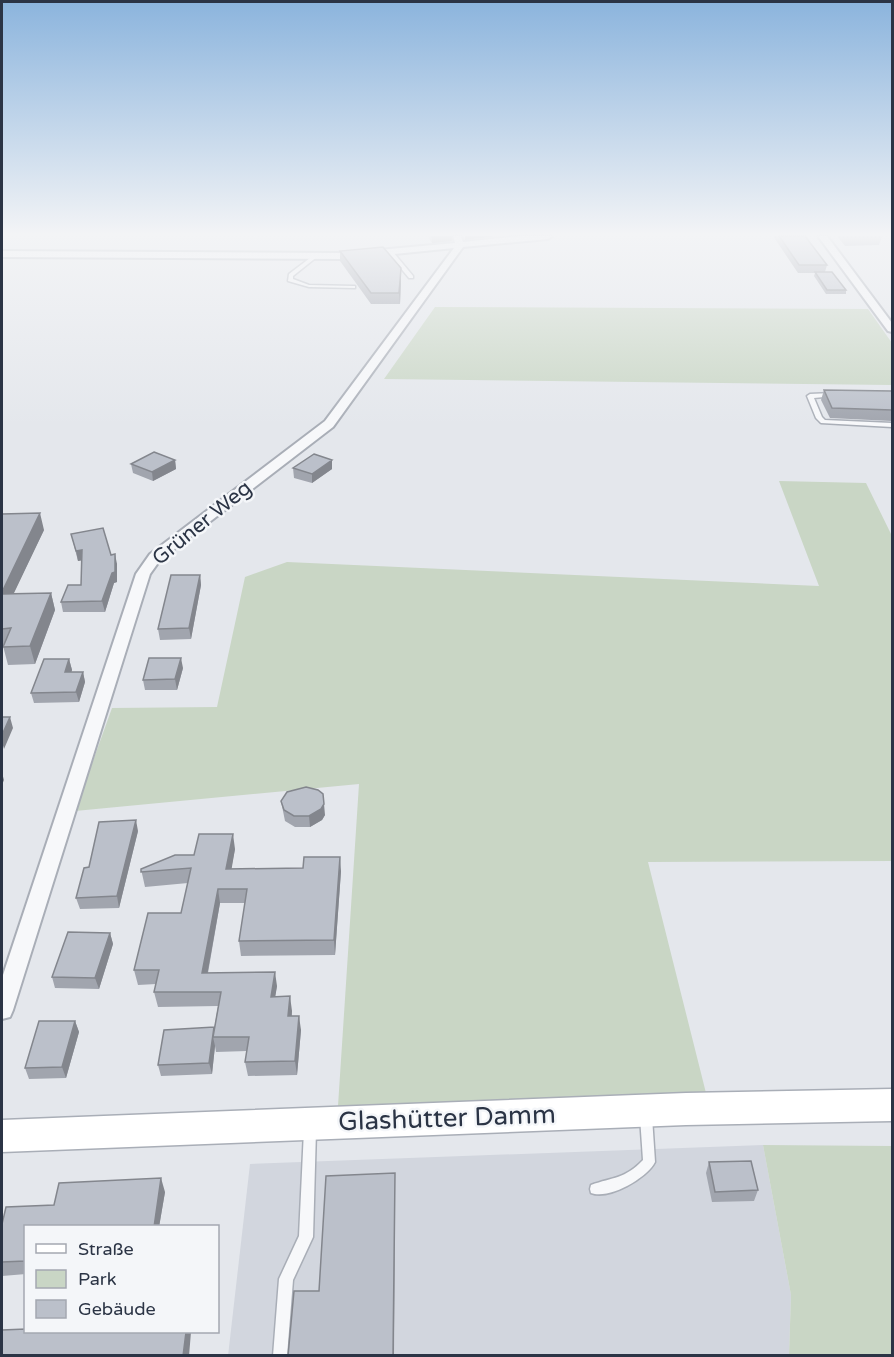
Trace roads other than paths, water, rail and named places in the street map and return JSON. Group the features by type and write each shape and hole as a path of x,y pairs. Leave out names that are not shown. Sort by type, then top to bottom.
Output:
{"street":[{"name":"Grüner Weg","path":"2,1010 143,574 155,557 329,424 418,299"},
{"path":"870,299 892,329"},
{"name":"Glashütter Damm","path":"2,1136 646,1111 892,1106"}],"lane":[{"path":"838,395 810,396 823,422 892,425"},
{"path":"596,1189 622,1184 640,1174 649,1162 646,1111"},
{"path":"280,1356 286,1279 306,1237 311,1124"}]}
